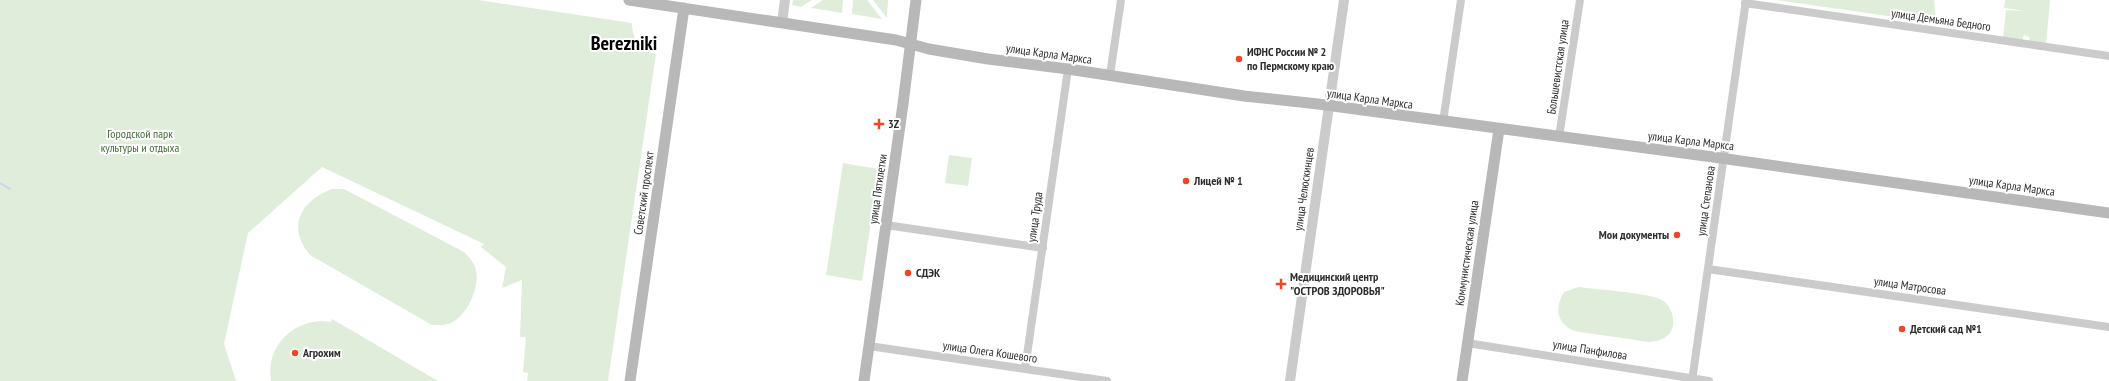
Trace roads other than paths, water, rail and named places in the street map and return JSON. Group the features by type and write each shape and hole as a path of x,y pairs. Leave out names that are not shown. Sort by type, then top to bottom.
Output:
{"main road":[{"name":"улица Карла Маркса","path":"629,0 782,22 988,59 1110,75 1244,96 1724,158 2109,213"},
{"name":"улица Пятилетки","path":"864,381 916,0"},
{"name":"Советский проспект","path":"630,381 684,8"},
{"name":"Коммунистическая улица","path":"1462,381 1499,129"}],"street":[{"path":"782,22 785,0"},
{"path":"1110,75 1121,0"},
{"name":"улица Челюскинцев","path":"1290,381 1344,0"},
{"path":"1443,122 1461,0"},
{"name":"Большевистская улица","path":"1559,137 1580,0"},
{"name":"улица Демьяна Бедного","path":"1746,2 2109,56"},
{"name":"улица Степанова","path":"1692,380 1746,2"},
{"name":"улица Труда","path":"1025,369 1068,69"},
{"path":"886,225 1043,248"},
{"name":"улица Матросова","path":"1708,269 2109,327"},
{"name":"улица Панфилова","path":"1467,344 1692,380 1708,381"},
{"name":"улица Олега Кошевого","path":"869,346 1107,381"}],"waterway":[{"path":"0,183 10,189"}],"place":[{"name":"ИФНС России № 2 по Пермскому краю","path":"1239,59"},
{"name":"3Z","path":"879,124"},
{"name":"Лицей № 1","path":"1186,181"},
{"name":"Мои документы","path":"1677,235"},
{"name":"СДЭК","path":"908,273"},
{"name":"Медицинский центр \"ОСТРОВ ЗДОРОВЬЯ\"","path":"1281,284"},
{"name":"Детский сад №1","path":"1902,329"},
{"name":"Агрохим","path":"295,353"}],"district":[{"name":"Berezniki","path":"624,43"}],"park label":[{"name":"Городской парк культуры и отдыха","path":"140,141"}]}
